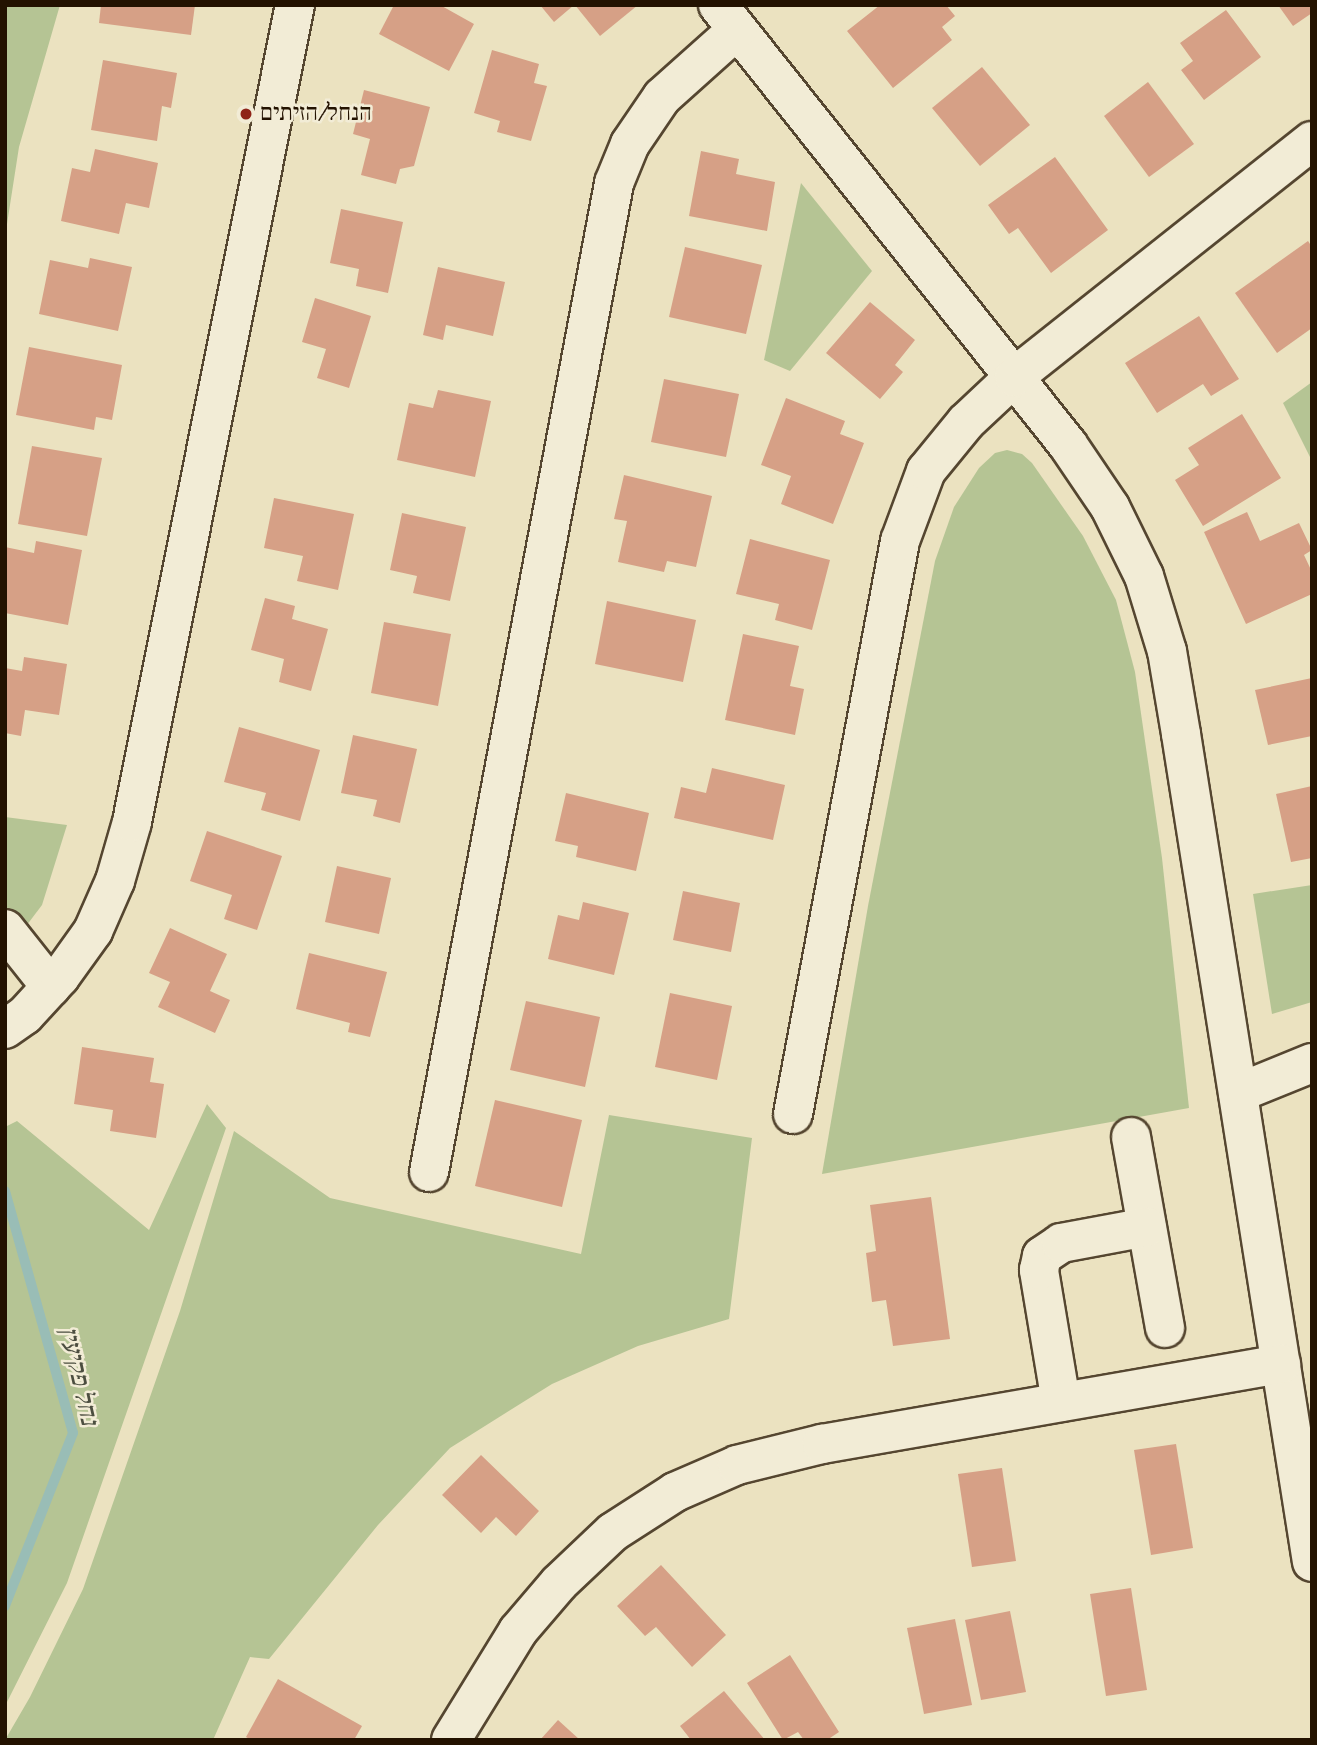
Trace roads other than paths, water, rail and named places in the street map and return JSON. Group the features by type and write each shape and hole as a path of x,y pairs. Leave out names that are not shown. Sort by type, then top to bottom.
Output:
{"street":[{"path":"5,1029 25,1015 51,987 93,931 115,881 132,822 295,5"},
{"path":"429,1172 614,183 630,144 662,97 727,18 1068,445 1110,507 1144,576 1168,659 1312,1562"},
{"path":"793,1114 900,541 926,471 966,422 1014,377 1312,141"},
{"path":"5,929 51,987"},
{"path":"1238,1093 1312,1063"},
{"path":"1132,1137 1165,1328"},
{"path":"1061,1402 1039,1270 1042,1256 1061,1243 1147,1227"},
{"path":"452,1740 518,1632 559,1583 613,1532 675,1492 737,1465 822,1444 1281,1364"}],"waterway":[{"name":"נחל פקיעין","path":"5,1191 73,1433 5,1606"}],"place":[{"name":"הנחל/הזיתים","path":"246,114"}]}
